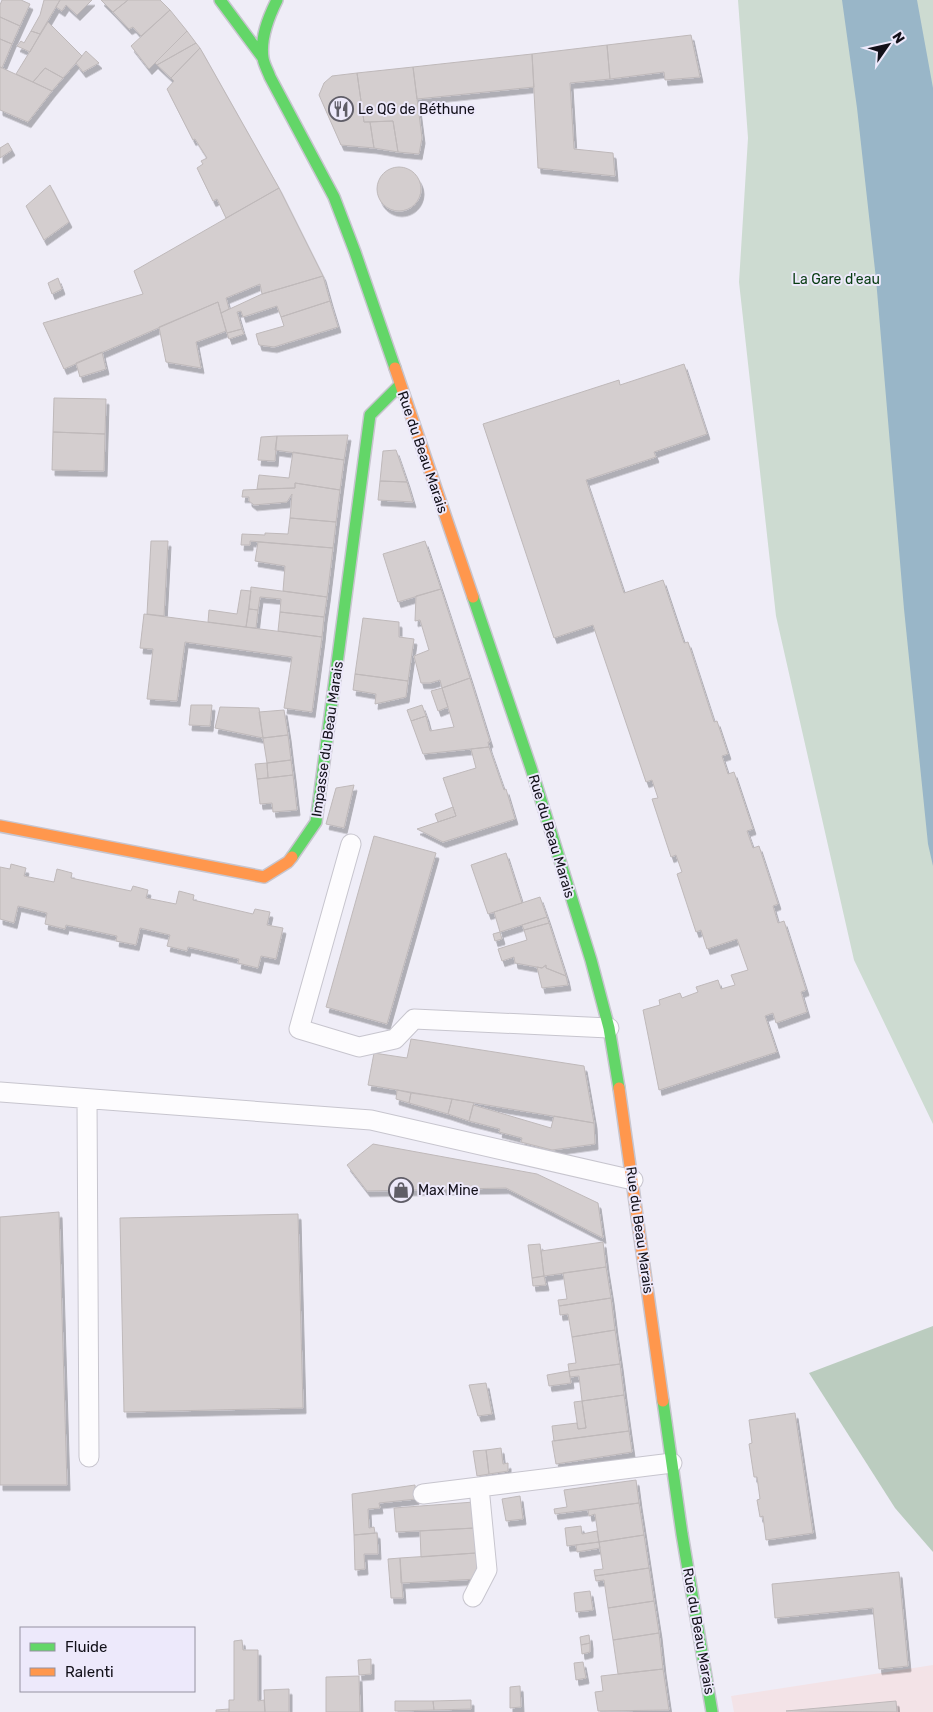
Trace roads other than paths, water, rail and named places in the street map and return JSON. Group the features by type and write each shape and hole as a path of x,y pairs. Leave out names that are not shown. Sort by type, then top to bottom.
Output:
{"street":[{"path":"220,0 263,58"},
{"name":"Rue du Beau Marais","path":"276,0 267,20 263,58 270,77 334,197 355,252 531,768 591,960 609,1028 624,1112 682,1534 712,1712"},
{"name":"Impasse du Beau Marais","path":"0,826 264,877 288,862 316,822 370,415 400,385"}],"lane":[{"path":"351,844 299,1029 359,1047 395,1039 414,1019 609,1028"},
{"path":"0,1092 370,1120 633,1180"},
{"path":"87,1099 89,1457"},
{"path":"423,1494 672,1463"},
{"path":"473,1597 487,1570 479,1487"}],"water":[{"path":"842,0 917,0 933,88 933,866 928,844 904,609 876,279 857,108"}],"place":[{"name":"Le QG de Béthune","path":"341,109"},
{"name":"Max Mine","path":"401,1190"}],"park label":[{"name":"La Gare d'eau","path":"836,279"}]}
